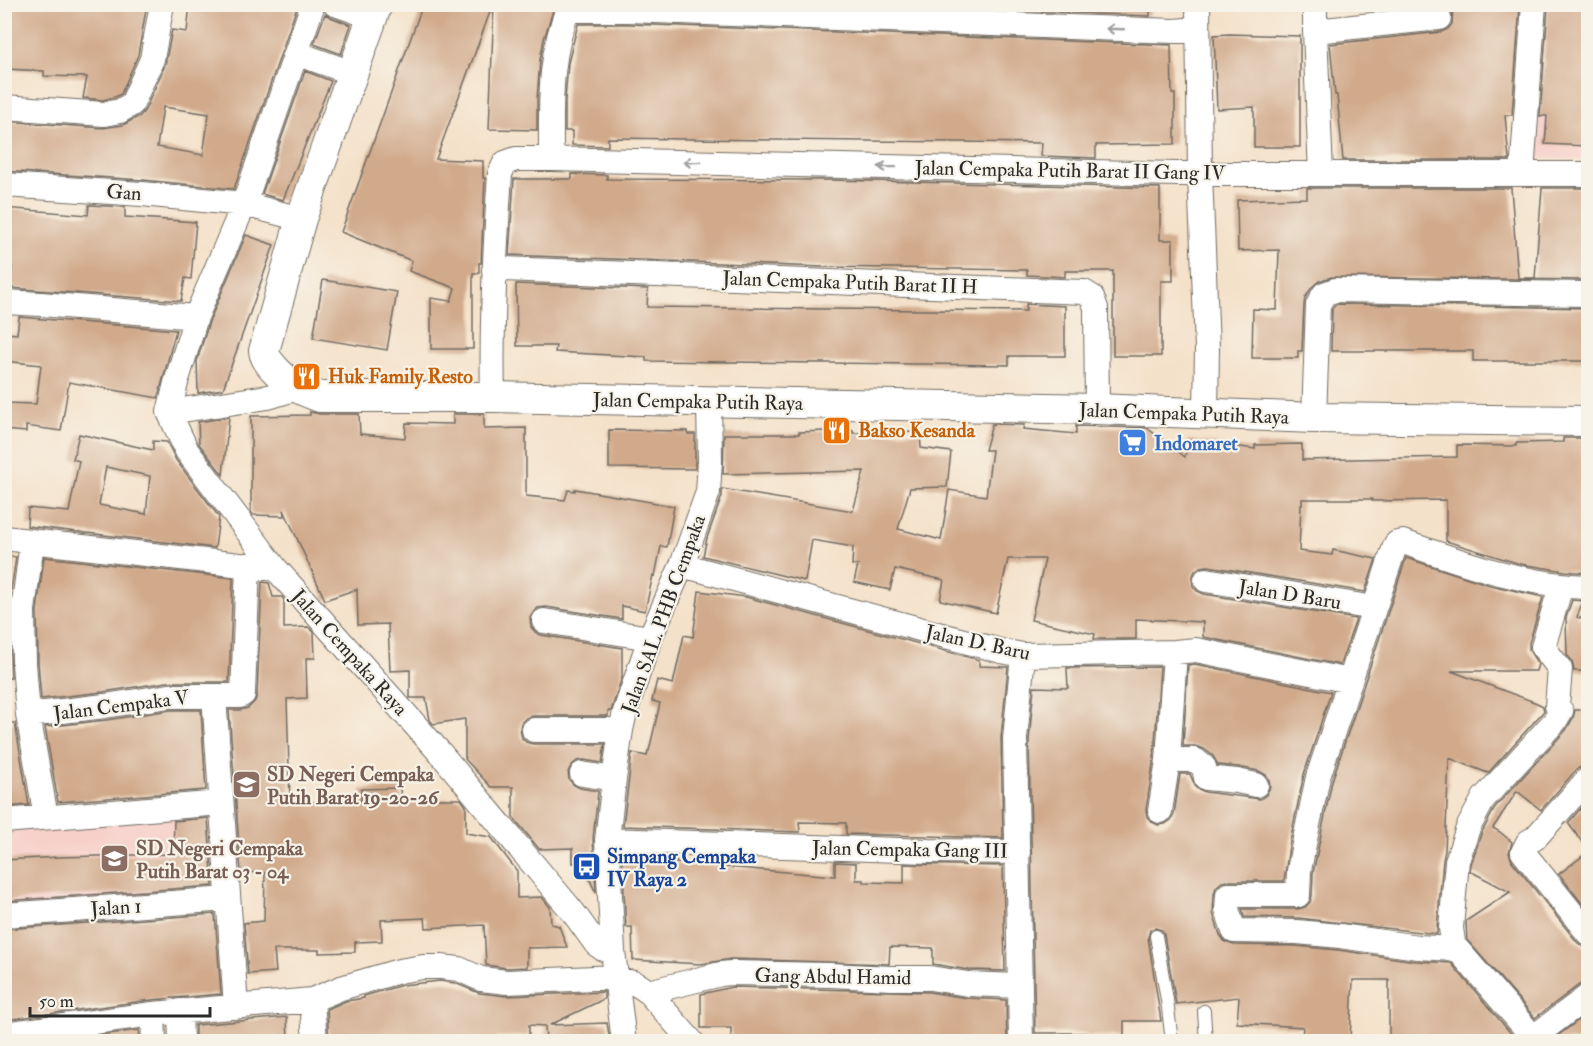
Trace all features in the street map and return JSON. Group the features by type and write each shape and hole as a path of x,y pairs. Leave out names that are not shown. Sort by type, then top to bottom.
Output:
{"street":[{"path":"4,107 104,114 120,111 132,104 152,59 162,4"},
{"path":"297,388 268,397 169,412 196,317 244,204 313,4"},
{"path":"335,4 375,11"},
{"path":"1198,4 1200,174 1207,348 1206,413"},
{"path":"1315,4 1321,174"},
{"path":"1522,174 1534,4"},
{"path":"551,159 552,72 555,51 569,7 1174,31 1198,29"},
{"name":"Jalan Cempaka Putih Raya","path":"375,11 301,219 264,351 269,363 297,388 320,397 493,397 1097,409 1314,418 1588,421"},
{"path":"1315,31 1439,18"},
{"path":"296,53 352,73"},
{"name":"Jalan Cempaka Putih Barat II Gang IV","path":"494,270 500,174 505,163 516,159 1200,174 1588,174"},
{"name":"Gan","path":"4,184 244,204 301,219"},
{"path":"493,397 494,270"},
{"name":"Jalan Cempaka Putih Barat II H","path":"494,270 1084,292 1092,297 1096,308 1097,409"},
{"path":"1314,418 1318,305 1324,294 1335,290 1588,294"},
{"path":"4,302 196,317"},
{"name":"Jalan SAL. PHB Cempaka","path":"624,1041 613,951 607,840 614,779 621,730 650,638 682,565 708,492 709,402"},
{"name":"Jalan Cempaka Raya","path":"169,412 187,451 276,568 442,755 566,903 591,937 603,949 613,951"},
{"path":"4,538 276,568"},
{"path":"32,542 22,628 28,715 46,817"},
{"path":"1456,950 1296,932 1234,931 1227,909 1228,895 1298,895 1299,871 1318,777 1395,546 1400,542 1490,572 1551,585 1588,587"},
{"path":"214,696 243,694 248,565"},
{"name":"Jalan D. Baru","path":"682,565 1023,656 1196,650 1350,681"},
{"name":"Jalan D Baru","path":"1206,580 1374,608"},
{"path":"1561,586 1543,647 1560,669 1557,706 1561,711 1555,721 1484,798 1468,828 1457,861 1451,928 1456,950 1530,1039 1588,996"},
{"path":"544,621 650,638"},
{"path":"1160,811 1168,760 1175,652"},
{"name":"Jalan Cempaka Gang III","path":"607,840 1018,852 1014,739 1023,656"},
{"name":"Jalan Cempaka V","path":"28,715 169,696 214,696 236,1007"},
{"path":"534,730 621,730"},
{"path":"1168,760 1195,760 1204,767 1206,778 1256,785"},
{"path":"582,774 614,779"},
{"path":"1588,779 1535,838 1528,842 1523,852 1588,933"},
{"path":"4,820 221,803"},
{"path":"1018,852 1021,1041"},
{"name":"Jalan 1","path":"4,915 228,899"},
{"path":"4,1034 180,1011 312,1000 341,988 399,971 441,967 459,969 481,979 507,982 616,979 632,981 648,992 692,1041"},
{"name":"Gang Abdul Hamid","path":"648,992 731,973 930,978 968,984 1019,986"},
{"path":"312,1000 315,1041"},
{"path":"180,1011 181,1041"},
{"path":"153,1014 154,1041"}],"lane":[{"path":"1155,936 1172,1041"},
{"path":"1204,1011 1206,1041"}],"shaded area":[{"path":"1548,5 1588,5 1588,160 1536,158"},
{"name":"SD Negeri Cempaka Putih Barat 03 - 04","path":"221,803 228,899 5,914 5,820"}],"building":[{"path":"10,4 147,4 138,55 121,94 103,100 83,98 87,77 44,76 44,71 6,69"},
{"path":"190,4 298,4 234,189 143,180 4,171 4,121 103,128 123,125 140,116 145,110 165,65 172,30 187,32","holes":["163,107 209,114 203,155 157,147"]},
{"path":"423,4 493,4 436,159 483,161 483,178 485,178 481,263 479,263 479,273 473,273 473,349 431,349 431,298 451,301 455,288 409,271 412,261 341,232"},
{"path":"494,4 555,4 540,60 537,130 489,129"},
{"path":"856,4 1111,4 1111,7 1150,7 1150,16"},
{"path":"1453,4 1520,5 1512,115 1505,115 1509,160 1343,160 1330,44 1441,32 1452,24"},
{"path":"1554,4 1588,4 1587,146 1545,144 1547,116 1540,116 1548,6 1554,6"},
{"path":"325,14 351,25 341,54 314,44"},
{"path":"578,24 1171,45 1172,94 1175,94 1175,144 1096,145 1096,158 1041,156 1042,143 608,138 608,146 572,145 572,131 565,131 565,100 568,63"},
{"path":"1214,35 1300,36 1300,147 1254,147 1254,107 1217,109"},
{"path":"305,71 331,81 283,200 262,194"},
{"path":"572,174 607,175 607,179 830,180 1160,188 1160,240 1173,240 1173,281 1161,281 1161,356 1113,356 1113,271 1065,271 1065,277 1027,275 1027,270 823,267 509,255 514,179 572,179"},
{"path":"1307,188 1511,188 1518,278 1535,278 1542,188 1588,188 1588,280 1331,277 1319,281 1305,298 1302,351 1298,351 1298,358 1252,358 1253,309 1277,310 1279,250 1238,251 1237,200 1307,198"},
{"path":"89,205 125,207 125,217 196,222 191,279 185,278 181,301 10,288 12,267 4,267 4,208 88,215"},
{"path":"246,235 274,245 223,389 198,393 197,361 209,322"},
{"path":"323,280 397,292 387,350 313,338"},
{"path":"516,284 648,289 647,307 1026,311 1026,304 1065,306 1065,356 1009,356 1009,365 646,361 646,357 555,352 556,346 517,346"},
{"path":"1337,304 1588,308 1588,361 1473,361 1473,351 1331,351 1332,309"},
{"path":"19,317 176,330 158,398 69,382 61,431 26,426 26,432 4,430 4,403 36,404 41,365 4,361 4,333 17,334"},
{"path":"310,412 359,414 360,434 405,438 406,423 453,424 453,414 484,414 484,429 526,428 526,496 565,500 568,490 575,491 575,489 674,506 667,547 661,546 645,611 622,606 622,619 546,607 538,608 530,618 531,627 541,635 622,648 622,677 608,716 533,716 521,723 520,729 522,738 533,744 605,744 602,763 577,761 568,772 569,780 574,785 598,791 593,839 596,893 581,861 573,863 573,848 539,849 513,817 513,787 491,787 465,759 465,719 433,724 430,720 426,698 410,698 410,670 390,671 388,624 358,625 357,589 325,600 284,510 284,516 253,515 251,512 251,416 310,415"},
{"path":"229,417 223,475 199,444 198,422"},
{"path":"992,424 1024,425 1023,429 1076,434 1076,426 1147,428 1185,457 1188,440 1255,449 1255,445 1302,444 1302,460 1457,457 1457,445 1516,446 1516,443 1563,442 1563,438 1588,438 1588,573 1520,564 1446,541 1446,500 1372,501 1372,499 1302,499 1301,505 1299,551 1332,555 1333,550 1376,559 1365,592 1208,566 1200,567 1195,571 1192,578 1193,586 1204,594 1356,619 1340,665 1203,637 1203,622 1136,619 1136,639 1094,639 1095,634 1031,620 1045,559 1008,559 996,613 940,600 944,580 895,569 890,590 854,582 858,565 852,565 853,547 812,540 805,581 703,556 722,496 722,489 853,511 864,471 723,474 724,434 799,434 799,432 853,430 853,433 920,432 921,448 951,452 947,487 910,488 898,529 941,540 949,490 986,496 992,450 985,450"},
{"path":"609,430 688,431 688,434 695,434 695,469 609,468"},
{"path":"79,434 153,450 153,441 167,442 176,460 219,517 215,548 27,526 28,508 69,512 79,461 73,459","holes":["106,467 150,476 146,514 99,505"]},
{"path":"7,556 16,557 11,590 4,589"},
{"path":"44,557 233,578 229,682 167,682 41,699 37,611"},
{"path":"1406,558 1490,585 1543,597 1529,643 1529,650 1538,664 1536,671 1451,671 1537,703 1543,706 1544,711 1488,773 1449,758 1445,851 1437,934 1298,918 1244,917 1242,909 1298,909 1310,902 1313,873 1332,781"},
{"path":"262,582 269,583 273,597 282,597 284,600 284,628 308,627 314,632 315,658 306,658 307,698 287,699 290,803 361,801 361,789 400,788 401,799 461,799 466,806 466,833 491,837 517,871 517,898 542,897 550,907 551,924 559,926 567,947 527,948 527,967 507,968 486,965 484,925 426,928 425,918 381,920 382,941 355,942 355,952 319,953 319,950 274,950 276,972 248,974 244,923 264,921 265,873 241,872 229,710 248,708 257,695"},
{"path":"699,591 746,597 979,660 979,666 1008,667 1001,739 1003,838 846,834 846,823 799,822 800,832 623,826 632,753 647,756 660,703 652,701 657,680 673,684 684,635 693,637"},
{"path":"1572,600 1583,601 1577,617 1588,621 1585,630 1586,671 1574,671 1572,661 1567,655 1566,618"},
{"path":"4,631 9,632 11,678 4,678"},
{"path":"1195,664 1331,692 1304,774 1284,881 1228,881 1216,887 1213,913 1220,935 1225,942 1234,945 1296,946 1416,961 1451,963 1514,1037 1513,1041 1389,1041 1389,980 1353,980 1350,1040 1302,1038 1303,1027 1237,1023 1239,997 1176,1004 1164,935 1162,930 1155,928 1150,930 1148,937 1161,1021 1124,1021 1124,1036 1035,1033 1029,740 1034,687 1068,688 1067,668 1160,667 1154,758 1146,809 1147,817 1152,822 1158,825 1165,824 1174,814 1180,774 1190,774 1196,788 1205,792 1260,799 1266,795 1270,787 1266,775 1259,771 1218,765 1213,756 1204,749 1183,746 1188,665"},
{"path":"170,710 201,710 206,790 58,802 45,727"},
{"path":"1575,710 1588,710 1588,765 1577,769 1541,810 1517,791 1493,828 1512,842 1509,853 1512,861 1577,942 1588,947 1588,982 1579,985 1535,1018 1467,940 1466,921 1510,892 1470,871 1481,834 1496,806 1566,730"},
{"path":"4,723 15,723 29,805 4,807"},
{"path":"1588,800 1588,850 1568,823"},
{"path":"208,818 213,886 4,901 4,860 173,854 174,821"},
{"path":"1588,852 1588,911 1559,874"},
{"path":"622,855 676,857 676,863 835,876 835,862 856,863 856,880 864,880 864,882 904,883 904,864 1003,866 1005,971 969,970 933,964 933,948 890,947 889,964 731,959 701,964 633,960 632,927 626,927"},
{"path":"215,914 221,994 151,1000 4,1020 4,929"},
{"path":"440,981 455,983 479,993 506,996 604,992 604,999 550,1025 607,1023 610,1041 546,1041 545,1026 529,1025 529,1036 497,1037 497,1041 329,1041 327,1009 346,1001 364,998 364,996 402,985"},
{"path":"732,987 929,992 967,998 1006,1000 1007,1041 731,1041 731,1028 701,1028 701,994"},
{"path":"1588,1013 1588,1041 1551,1041"},
{"path":"287,1017 288,1041 195,1041 195,1025"},
{"path":"139,1030 140,1041 55,1041"}],"place":[{"name":"Huk Family Resto","path":"307,376"},
{"name":"Bakso Kesanda","path":"837,430"},
{"name":"Indomaret","path":"1133,443"},
{"name":"SD Negeri Cempaka Putih Barat 19-20-26","path":"246,785"},
{"name":"SD Negeri Cempaka Putih Barat 03 - 04","path":"115,859"},
{"name":"Simpang Cempaka IV Raya 2","path":"586,867"}]}
